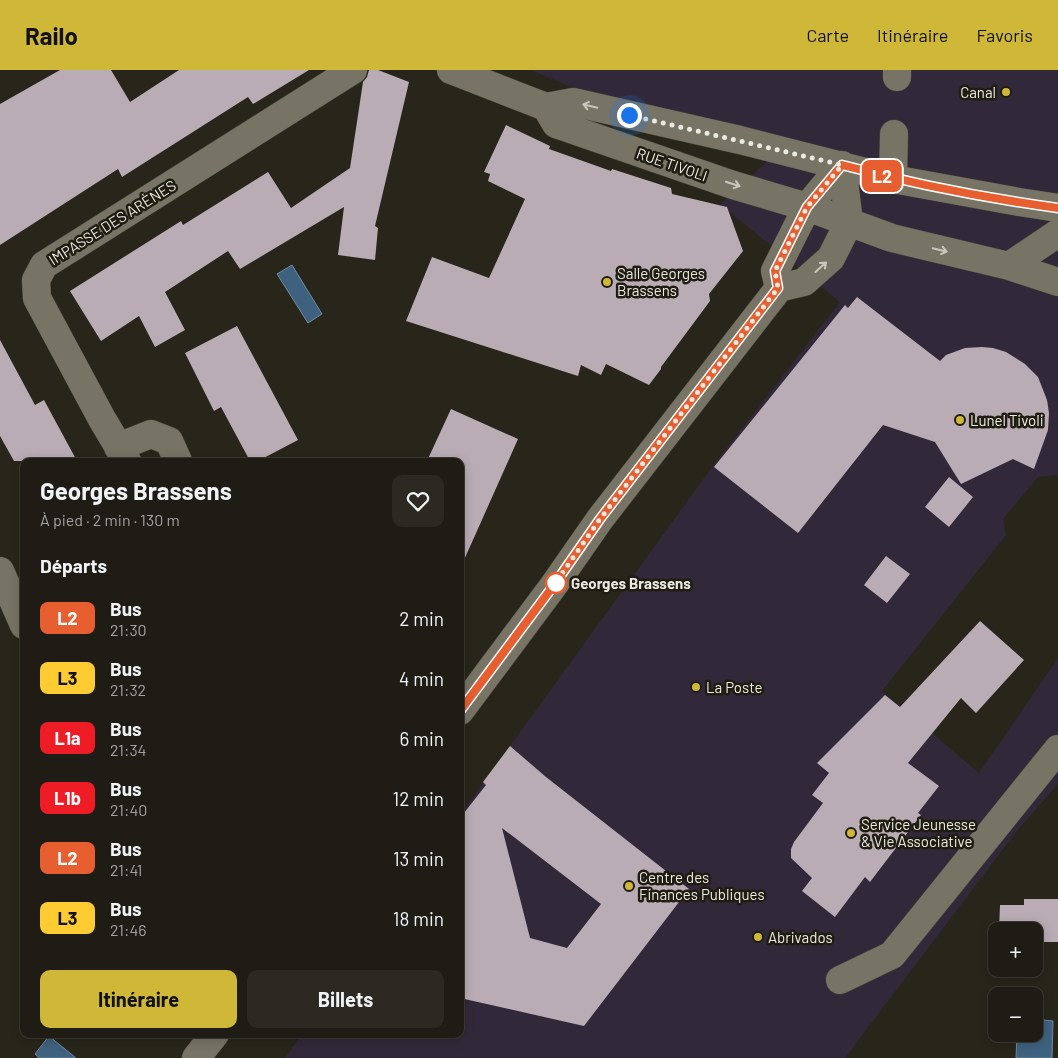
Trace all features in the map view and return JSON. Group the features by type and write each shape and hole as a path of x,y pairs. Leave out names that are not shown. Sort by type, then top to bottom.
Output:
{"street":[{"name":"IMPASSE DES ARÈNES","path":"177,458 169,441 151,434 122,454 37,298 36,280 44,265 353,70"},
{"name":"RUE TIVOLI","path":"451,70 546,107 556,124 807,207 892,238 1009,266 1058,282"},
{"path":"546,107 573,102 842,165 893,179 1058,208"},
{"path":"893,179 894,134"},
{"path":"778,288 775,271 807,207 842,165"},
{"path":"464,706 554,585 600,519 778,288 804,282 831,258 849,222 842,165"},
{"path":"1009,266 1058,233"},
{"path":"0,571 20,616"},
{"path":"840,980 892,955 1058,749"},
{"path":"196,1058 212,1038"}],"shaded area":[{"path":"531,70 1058,70 1058,475 1038,477 1003,519 1006,535 882,691 979,773 1058,658 1058,784 1016,832 845,1058 285,1058 299,1038 464,1038 464,809 715,463 840,302 720,204 788,143 585,93"}],"water":[{"path":"292,265 322,314 308,323 277,274"},
{"path":"1043,1020 1053,1021 1052,1058 1016,1058 1017,1042 1043,1042"},
{"path":"47,1038 51,1038 76,1058 39,1058 35,1054"}],"building":[{"path":"60,70 111,70 130,102 179,70 309,70 253,104 248,97 122,177 118,169 0,245 0,104"},
{"path":"369,70 378,70 409,82 375,226 378,228 375,260 338,255 344,207 240,269 228,251 165,292 185,330 155,347 139,316 101,341 70,291 181,221 183,225 268,172 291,208 350,168 363,82"},
{"name":"Salle Georges Brassens","path":"506,125 550,146 549,149 611,171 612,169 671,188 672,194 727,207 743,251 709,294 710,301 649,385 606,364 601,375 581,365 578,376 406,321 432,257 489,278 525,199 488,181 490,174 484,172"},
{"name":"Lunel Tivoli","path":"857,297 940,361 946,355 965,348 982,347 1006,352 1025,364 1038,377 1047,400 1049,413 1048,430 1034,469 1013,459 961,484 935,442 883,425 798,533 714,467 845,305 848,308"},
{"path":"237,326 298,440 264,458 248,458 221,407 214,411 185,353"},
{"path":"0,340 35,405 44,400 75,458 20,458 20,461 14,461 0,436"},
{"path":"451,409 518,439 464,560 464,458 428,458"},
{"path":"949,477 973,497 949,527 925,507"},
{"path":"886,556 910,574 887,603 864,585"},
{"path":"980,621 1024,660 976,713 961,698 908,763 939,786 918,813 921,815 870,882 865,877 835,917 802,891 812,878 791,858 791,849 794,842 823,803 812,795 829,773 817,763 885,695 900,707"},
{"name":"Centre des Finances Publiques","path":"510,746 546,777 689,889 584,1026 464,999 464,813 486,785 483,782","holes":["502,828 601,904 567,948 530,938"]},
{"path":"1024,899 1058,899 1058,942 1043,942 1043,922 999,922 1000,905 1024,905"}],"bus line":[{"name":"L2","path":"464,706 554,585 600,519 778,288 775,271 807,207 842,165 893,179 1058,208"}],"place":[{"name":"Canal","path":"1006,92"},
{"name":"Salle Georges Brassens","path":"607,282"},
{"name":"Lunel Tivoli","path":"960,420"},
{"name":"Georges Brassens","path":"556,583"},
{"name":"La Poste","path":"696,687"},
{"name":"Service Jeunesse & Vie Associative","path":"851,833"},
{"name":"Centre des Finances Publiques","path":"629,886"},
{"name":"Abrivados","path":"758,937"}],"route":[{"path":"556,583 554,585 600,519 778,288 775,271 807,207 842,165 629,115"}]}
